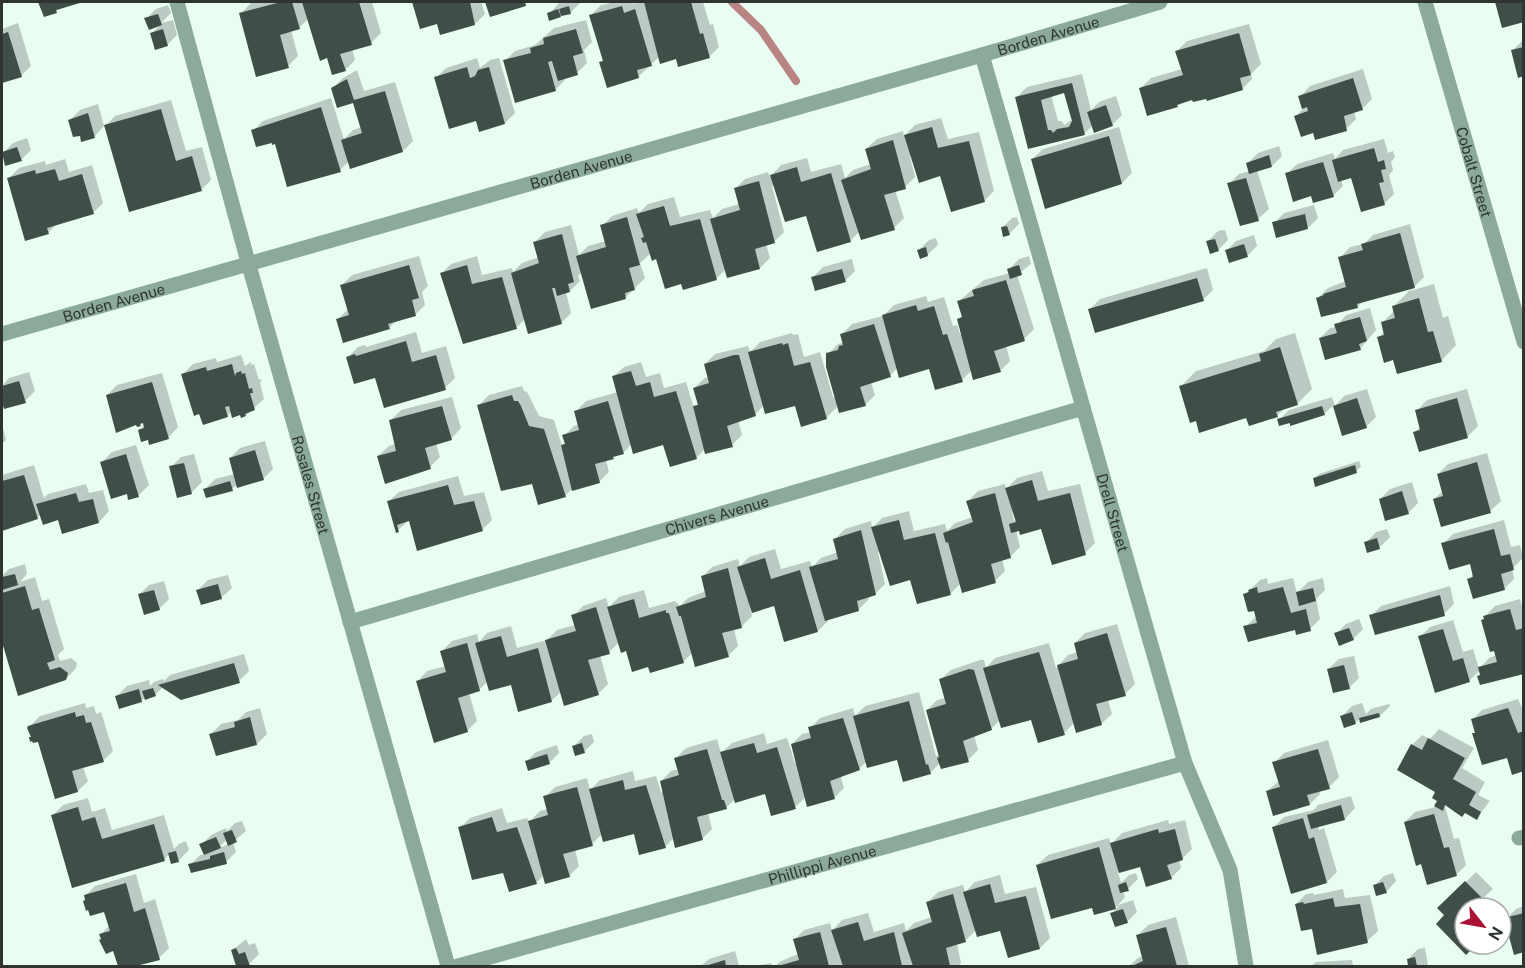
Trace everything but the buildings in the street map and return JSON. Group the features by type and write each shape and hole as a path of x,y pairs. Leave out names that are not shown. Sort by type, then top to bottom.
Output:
{"street":[{"name":"Rosales Street","path":"177,2 248,262 448,966"},
{"name":"Borden Avenue","path":"2,334 248,262 982,55 1160,2"},
{"name":"Cobalt Street","path":"1425,2 1522,332"},
{"name":"Drell Street","path":"982,55 1185,763 1230,870 1246,966"},
{"name":"Chivers Avenue","path":"350,622 1083,408"},
{"name":"Phillippi Avenue","path":"458,966 1185,763"}],"waterway":[{"path":"732,2 761,30 796,81"}]}
